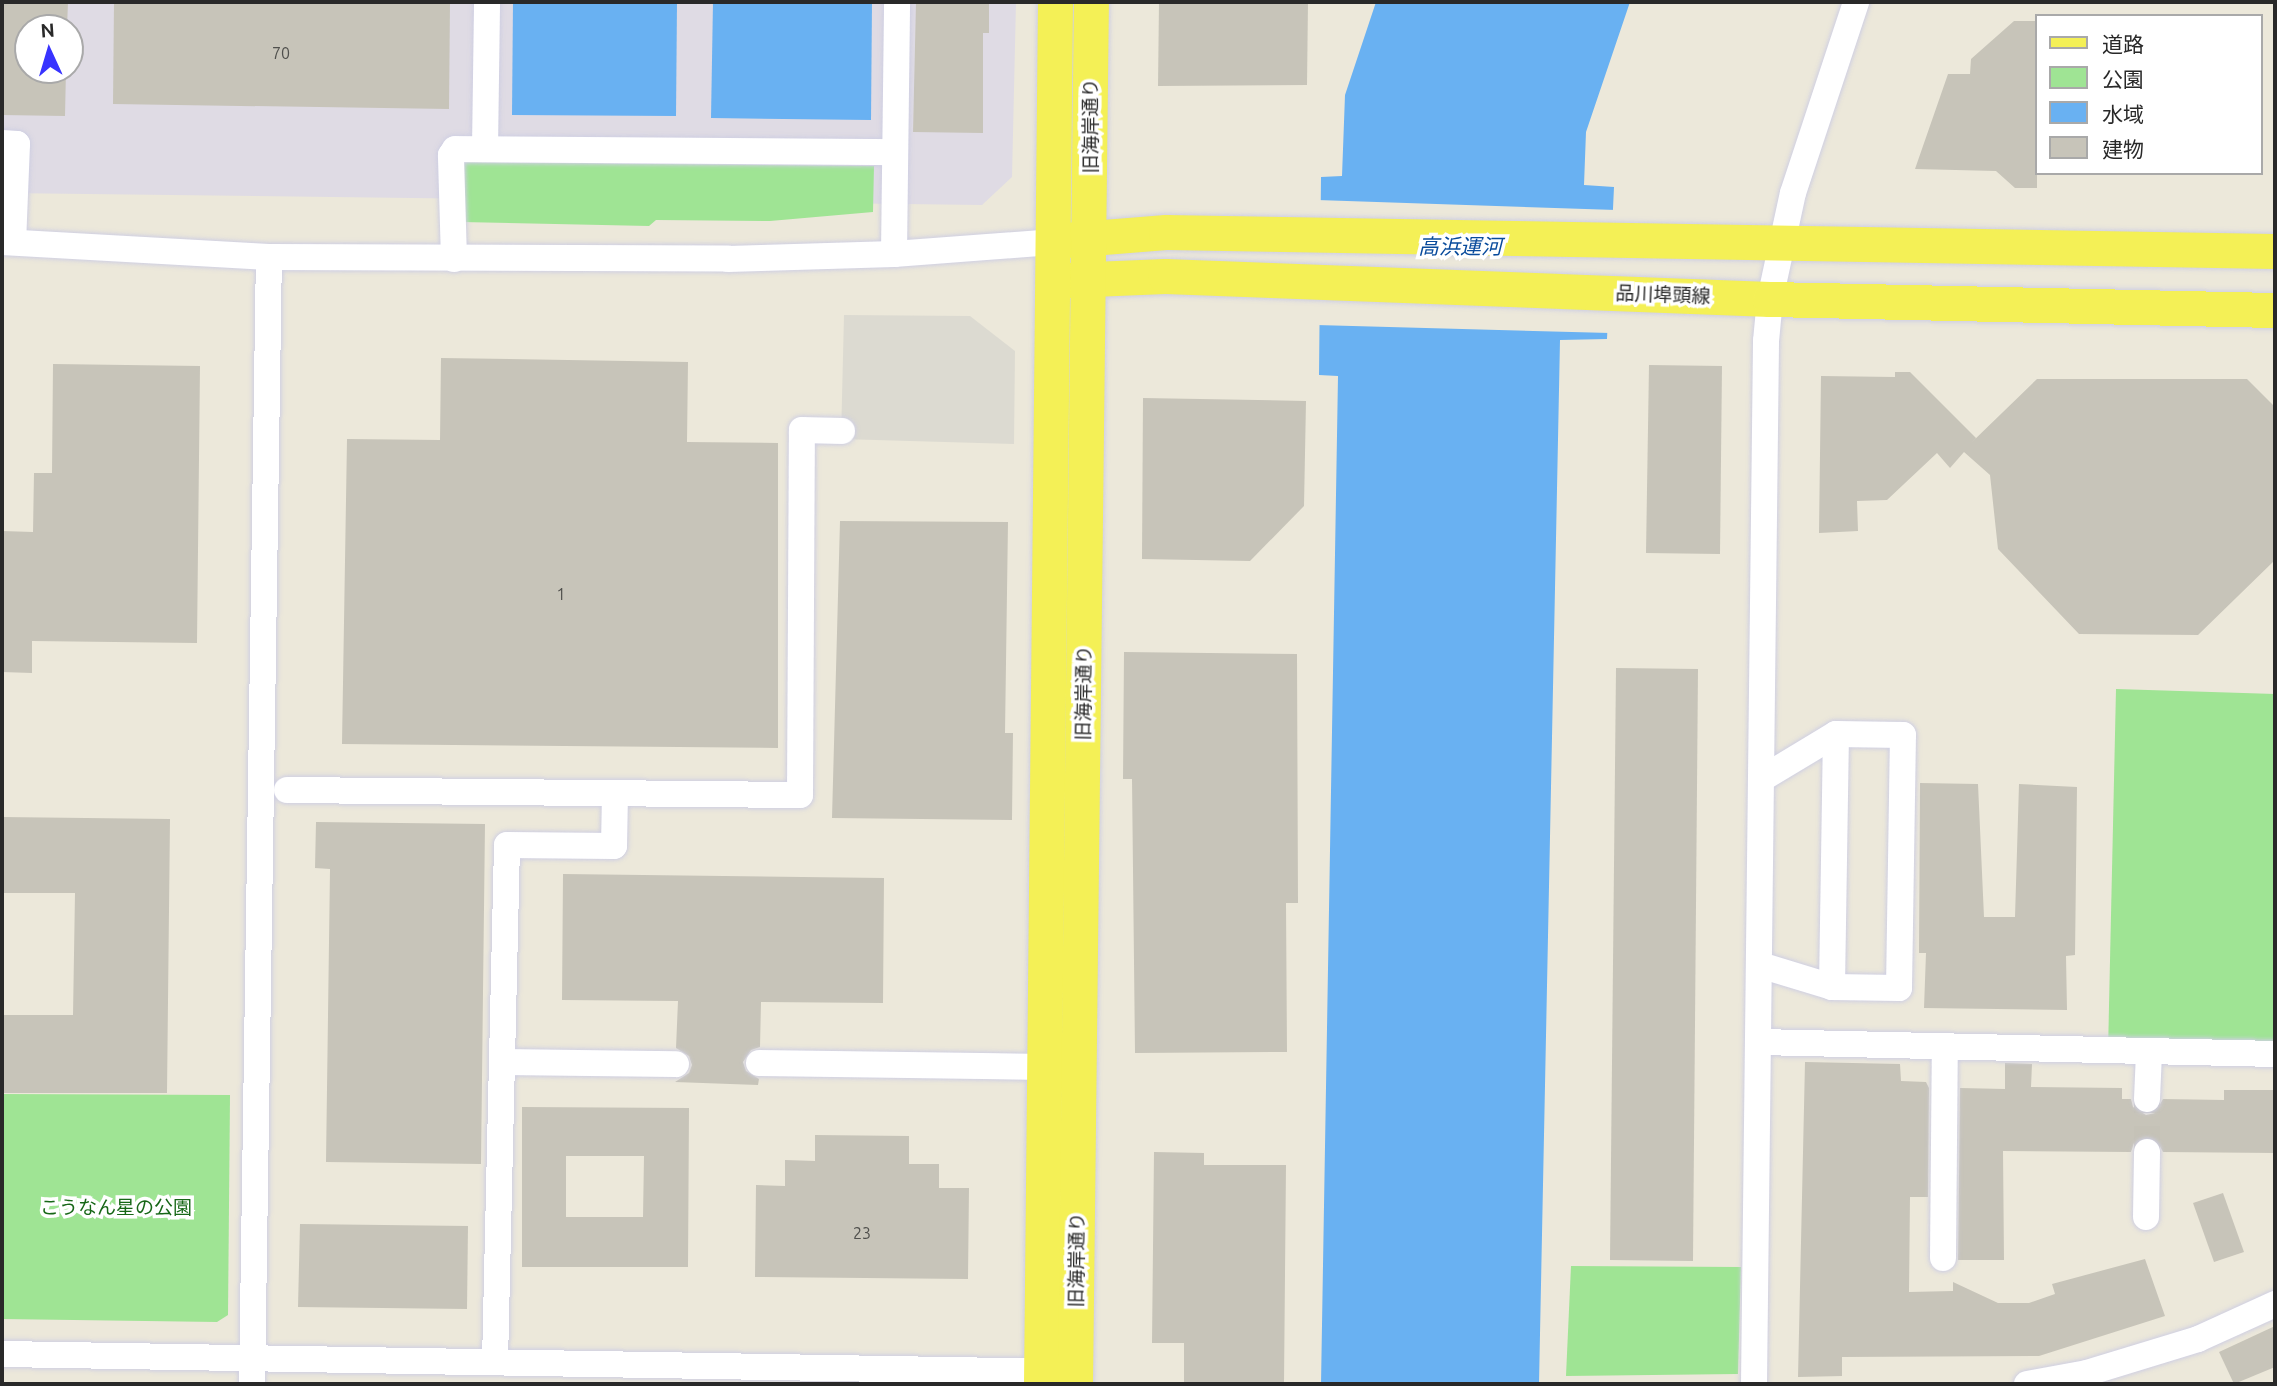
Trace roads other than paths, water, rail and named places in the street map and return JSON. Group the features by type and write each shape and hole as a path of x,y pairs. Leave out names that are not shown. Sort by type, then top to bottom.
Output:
{"main road":[{"name":"旧海岸通り","path":"1055,2 1045,1067 1058,1378"},
{"name":"旧海岸通り","path":"1058,1378 1090,279 1091,2"},
{"path":"1052,242 1166,232 1780,246 2275,251"},
{"name":"品川埠頭線","path":"1052,281 1165,276 1770,299 2275,310"}],"street":[{"path":"485,149 487,2"},
{"path":"894,254 897,2"},
{"path":"1754,1384 1770,299 1780,246 1856,2"},
{"path":"2,144 17,144 6,243 269,257 454,259 894,254 1052,242"},
{"path":"454,259 451,155 455,149 895,152"},
{"path":"252,1384 269,257"},
{"path":"286,790 800,795 802,430 842,431"},
{"path":"1760,965 1832,987 1899,988 1903,735 1836,734 1763,778"},
{"path":"1832,987 1836,734"},
{"path":"495,1362 507,845 614,846 615,793"},
{"path":"1759,1042 1945,1049 2275,1054"},
{"path":"1943,1258 1945,1049"},
{"path":"2147,1099 2149,1053"},
{"path":"502,1062 676,1064"},
{"path":"759,1063 1045,1067"},
{"path":"2146,1217 2147,1152"},
{"path":"2028,1384 2087,1373 2198,1339 2275,1304"},
{"path":"2,1354 495,1362 1058,1378"}],"water":[{"path":"513,2 677,2 676,116 512,115"},
{"path":"713,2 872,2 871,120 711,118"},
{"name":"高浜運河","path":"1376,2 1630,2 1586,132 1584,185 1614,187 1607,339 1560,340 1539,1384 1321,1384 1338,376 1319,375 1321,177 1342,176 1345,95"}],"tunnel":[{"path":"2147,1099 2147,1152"}],"park label":[{"name":"こうなん星の公園","path":"116,1208"}]}
